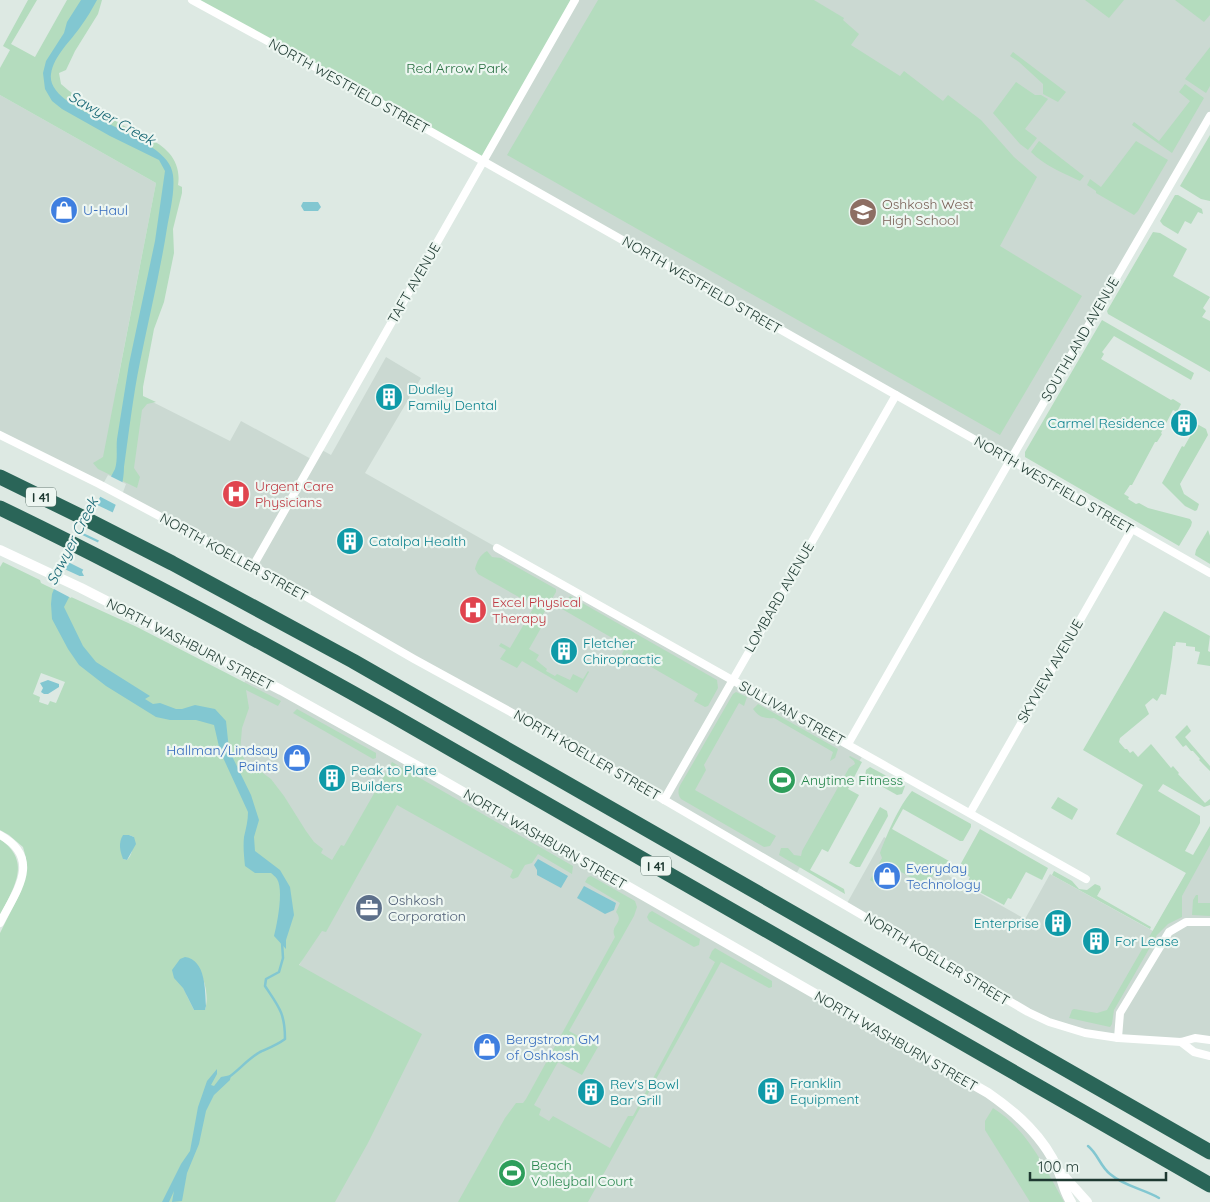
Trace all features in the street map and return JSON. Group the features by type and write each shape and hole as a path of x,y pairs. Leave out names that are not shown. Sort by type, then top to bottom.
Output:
{"highway":[{"name":"I 41","path":"0,477 82,516 280,620 1210,1152"},
{"name":"I 41","path":"0,508 97,555 265,644 1210,1185"}],"street":[{"name":"NORTH WESTFIELD STREET","path":"192,0 370,96 1210,573"},
{"name":"TAFT AVENUE","path":"252,566 575,0"},
{"name":"SOUTHLAND AVENUE","path":"848,744 1210,116"},
{"name":"LOMBARD AVENUE","path":"664,800 731,680 896,395"},
{"name":"NORTH KOELLER STREET","path":"0,435 126,498 252,566 664,800 1011,1003 1049,1022 1085,1033 1118,1038 1182,1042 1195,1038 1210,1040"},
{"name":"SKYVIEW AVENUE","path":"970,813 1132,529"},
{"name":"SULLIVAN STREET","path":"497,548 1086,879"},
{"name":"NORTH WASHBURN STREET","path":"0,551 81,588 281,690 428,772 988,1094 1021,1118 1047,1150 1058,1170 1066,1194 1071,1202"},
{"path":"0,835 16,846 21,853 24,870 21,883 0,923"},
{"path":"1118,1038 1120,1013 1169,932 1186,922 1210,922"},
{"name":"NORTH KOELLER STREET","path":"1182,1042 1194,1052 1210,1056"},
{"name":"NORTH WASHBURN STREET","path":"1058,1170 1087,1202"}],"shaded area":[{"name":"Oshkosh West High School","path":"575,0 1210,0 1210,117 1010,460 483,161"},
{"path":"0,95 156,183 117,384 230,441 241,421 313,460 320,449 331,455 386,357 421,378 365,473 864,753 795,876 357,625 0,435"},
{"path":"249,674 988,1093 1031,1129 1071,1202 208,1202 287,991 337,887 0,1129"},
{"path":"1210,831 1210,1040 1118,1038 1049,1022 846,905 884,837 1025,919 1050,874 1153,931"}],"green space":[{"path":"28,0 37,0 11,44 35,57 67,0 102,0 98,14 75,51 66,70 59,73 61,84 92,107 165,148 176,164 178,185 182,187 173,229 174,253 164,302 154,329 143,387 143,396 156,402 147,404 142,410 134,468 140,477 137,488 98,469 93,463 103,457 156,183 0,95 0,68 10,50 3,46"},
{"name":"Red Arrow Park","path":"192,0 575,0 483,161"},
{"name":"Oshkosh West High School","path":"598,0 814,0 844,18 843,20 859,34 851,45 900,76 904,71 943,101 948,95 981,120 1014,157 1037,177 1000,246 1082,296 1000,435 507,155"},
{"path":"1085,0 1124,0 1109,18"},
{"path":"1175,0 1210,0 1210,15 1204,22"},
{"path":"1210,47 1210,86 1206,93 1185,79"},
{"path":"1013,52 1066,92 1058,102 1043,94 1043,84 1010,56"},
{"path":"1016,82 1035,95 1041,95 1048,99 1025,129 1037,138 1028,150 1020,144 993,113"},
{"path":"1185,84 1204,98 1172,153 1132,125 1134,122 1159,141 1190,101 1179,92"},
{"path":"1210,135 1210,201 1201,199 1180,186"},
{"path":"1039,141 1084,176 1080,181 1036,157 1031,152"},
{"path":"1136,141 1168,160 1134,215 1096,193 1087,185 1090,179 1101,187"},
{"path":"1175,195 1202,209 1203,214 1198,212 1191,224 1185,221 1178,234 1160,221"},
{"path":"1153,232 1160,233 1187,249 1173,276 1210,297 1203,308 1206,311 1202,317 1210,321 1210,372 1108,314 1107,311"},
{"path":"1102,320 1194,373 1191,380 1114,336 1102,352 1104,354 1101,359 1181,404 1177,412 1173,410 1162,434 1157,442 1155,442 1132,485 1124,494 1136,504 1139,503 1148,508 1190,519 1192,522 1191,526 1179,546 1025,457 1025,452"},
{"path":"1197,424 1206,429 1208,435 1180,484 1184,494 1199,504 1195,511 1185,506 1162,483 1182,446 1184,447"},
{"path":"1208,530 1210,536 1210,564 1195,555"},
{"path":"487,551 492,557 501,558 556,589 541,618 545,621 529,649 539,655 536,660 547,669 546,671 555,676 557,674 570,680 573,674 583,679 588,671 577,693 522,661 517,668 500,659 506,650 499,646 501,643 510,648 538,600 530,595 526,601 478,574 475,569 477,563"},
{"path":"3,562 40,580 41,583 47,586 137,627 281,701 278,706 246,690 249,708 242,728 240,752 245,760 271,779 314,842 323,849 321,853 332,860 341,845 344,846 392,762 573,866 572,874 538,854 532,863 525,865 518,877 513,879 510,877 513,870 397,805 326,932 322,931 299,965 422,1034 368,1143 335,1202 0,1202 0,933 20,893 26,869 26,858 23,847 0,830 0,567","holes":["41,673 65,682 56,703 50,701 48,705 39,702 40,697 33,694","123,835 129,835 134,837 132,849 127,860 123,859","200,970 206,990 205,1010 194,1010 183,988"]},
{"path":"570,596 717,680 718,688 708,706 705,707 694,701 698,694 627,653 623,659 620,658 626,646 562,609"},
{"path":"1164,611 1210,636 1208,651 1210,652 1210,666 1197,664 1200,652 1195,651 1195,647 1186,646 1186,643 1176,642 1175,646 1173,646 1166,695 1161,694 1157,701 1153,698 1145,705 1149,714 1120,738 1119,742 1130,753 1133,751 1138,757 1151,744 1205,803 1210,799 1210,805 1204,807 1163,784 1158,791 1200,816 1200,823 1185,851 1193,855 1210,826 1210,845 1182,896 1182,917 1168,924 1157,935 1114,1010 1110,1027 1069,1018 1074,1009 1097,1013 1107,1010 1186,873 1116,834 1143,785 1083,750"},
{"path":"736,692 747,697 744,706 739,703 704,765 706,770 695,790 776,836 770,846 764,847 681,799 679,796 679,788 682,782 733,694"},
{"path":"758,704 838,749 835,758 830,761 833,752 774,718 760,716 753,709"},
{"path":"297,709 376,753 376,758 373,759 293,713"},
{"path":"1187,725 1191,731 1185,737 1210,766 1210,771 1193,751 1186,745 1183,747 1175,737"},
{"path":"850,756 862,762 848,789 859,795 828,852 822,849 810,870 844,889 845,894 779,855 781,848 788,848 794,855 801,856 802,851 849,768 855,764"},
{"path":"870,767 905,786 902,794 897,795 865,777 866,770"},
{"path":"912,791 971,824 971,827 963,841 960,841 903,809 892,829 949,861 947,865 936,870 926,886 887,864 875,883 870,880 882,858 880,853 883,845 898,812"},
{"path":"1058,797 1078,809 1072,820 1051,808"},
{"path":"880,807 887,811 888,816 860,867 856,867 849,863"},
{"path":"980,829 1048,868 1042,880 1026,872 1011,899 1008,898 1004,905 966,885 970,877 959,871 959,867"},
{"path":"0,839 16,857 18,866 14,885 0,917"},
{"path":"1054,871 1072,881 1079,889 1087,890 1095,884 1100,886 1101,889 1097,896 1151,927 1150,929 1052,875"},
{"path":"591,876 635,901 637,907 634,916 569,1031 598,1047 582,1075 558,1062 534,1105 541,1109 539,1115 549,1121 553,1116 610,1148 628,1116 633,1116 715,962 709,958 715,948 772,981 772,987 769,988 721,962 588,1202 458,1202 505,1118 516,1103 523,1103 526,1099 615,937 614,930 619,919 616,912 620,903 585,882"},
{"path":"1198,895 1198,903 1210,903 1210,916 1192,915 1193,900"},
{"path":"652,911 700,939 699,945 694,947 649,921 647,917"},
{"path":"993,1108 1026,1138 1064,1202 1030,1202 985,1130 985,1121"}],"water":[{"path":"81,0 97,0 83,23 63,48 53,67 51,74 54,88 67,101 152,147 167,160 173,175 173,188 161,262 131,414 120,493 109,521 82,572 84,576 80,576 64,607 83,646 96,662 150,696 145,699 153,704 160,703 176,709 195,705 215,709 226,721 229,750 251,795 259,820 254,837 255,851 280,870 290,887 294,915 286,940 286,949 274,936 280,899 277,879 271,873 255,873 245,866 244,837 248,812 220,751 214,725 196,720 170,720 156,717 106,686 79,665 52,619 52,594 63,567 61,564 65,563 115,469 117,439 129,364 155,241 165,171 159,160 110,136 62,109 52,101 45,89 43,73 46,61 64,33 67,22"},
{"path":"303,202 318,202 321,207 318,211 304,211 301,206"},
{"path":"48,680 59,684 59,687 48,694 44,694 41,692 43,688 40,683"},
{"path":"123,835 134,837 136,844 127,860 123,859 120,850 120,841"},
{"path":"538,859 568,876 561,888 537,875 534,865"},
{"path":"584,886 616,903 614,910 605,914 577,898"},
{"path":"185,957 192,959 201,970 204,984 205,1010 194,1010 183,988 174,978 172,970 180,959"},
{"path":"217,1069 217,1074 211,1085 214,1086 221,1077 231,1075 230,1080 214,1095 206,1111 199,1144 187,1173 182,1201 172,1202 174,1191 169,1202 162,1202 181,1164 190,1151 198,1107 207,1081"}],"pier":[{"path":"108,475 126,484 118,506 97,495"},
{"path":"93,503 114,513 100,541 79,531"},
{"path":"78,533 99,543 86,571 64,560"},
{"path":"60,567 84,578 71,598 52,588"}],"waterway":[{"name":"Sawyer Creek","path":"229,1077 260,1052 285,1039 282,1016 265,986 266,979 279,972 283,958 282,942"},
{"path":"1088,1146 1101,1164 1115,1178 1159,1198"}],"place":[{"name":"U-Haul","path":"64,210"},
{"name":"Oshkosh West High School","path":"863,212"},
{"name":"Dudley Family Dental","path":"389,397"},
{"name":"Carmel Residence","path":"1184,423"},
{"name":"Urgent Care Physicians","path":"236,494"},
{"name":"Catalpa Health","path":"350,541"},
{"name":"Excel Physical Therapy","path":"473,610"},
{"name":"Fletcher Chiropractic","path":"564,651"},
{"name":"Hallman/Lindsay Paints","path":"297,758"},
{"name":"Peak to Plate Builders","path":"332,778"},
{"name":"Anytime Fitness","path":"782,780"},
{"name":"Everyday Technology","path":"887,876"},
{"name":"Oshkosh Corporation","path":"369,908"},
{"name":"Enterprise","path":"1058,923"},
{"name":"For Lease","path":"1096,941"},
{"name":"Bergstrom GM of Oshkosh","path":"487,1047"},
{"name":"Franklin Equipment","path":"771,1091"},
{"name":"Rev's Bowl Bar Grill","path":"591,1092"},
{"name":"Beach Volleyball Court","path":"512,1173"}]}
